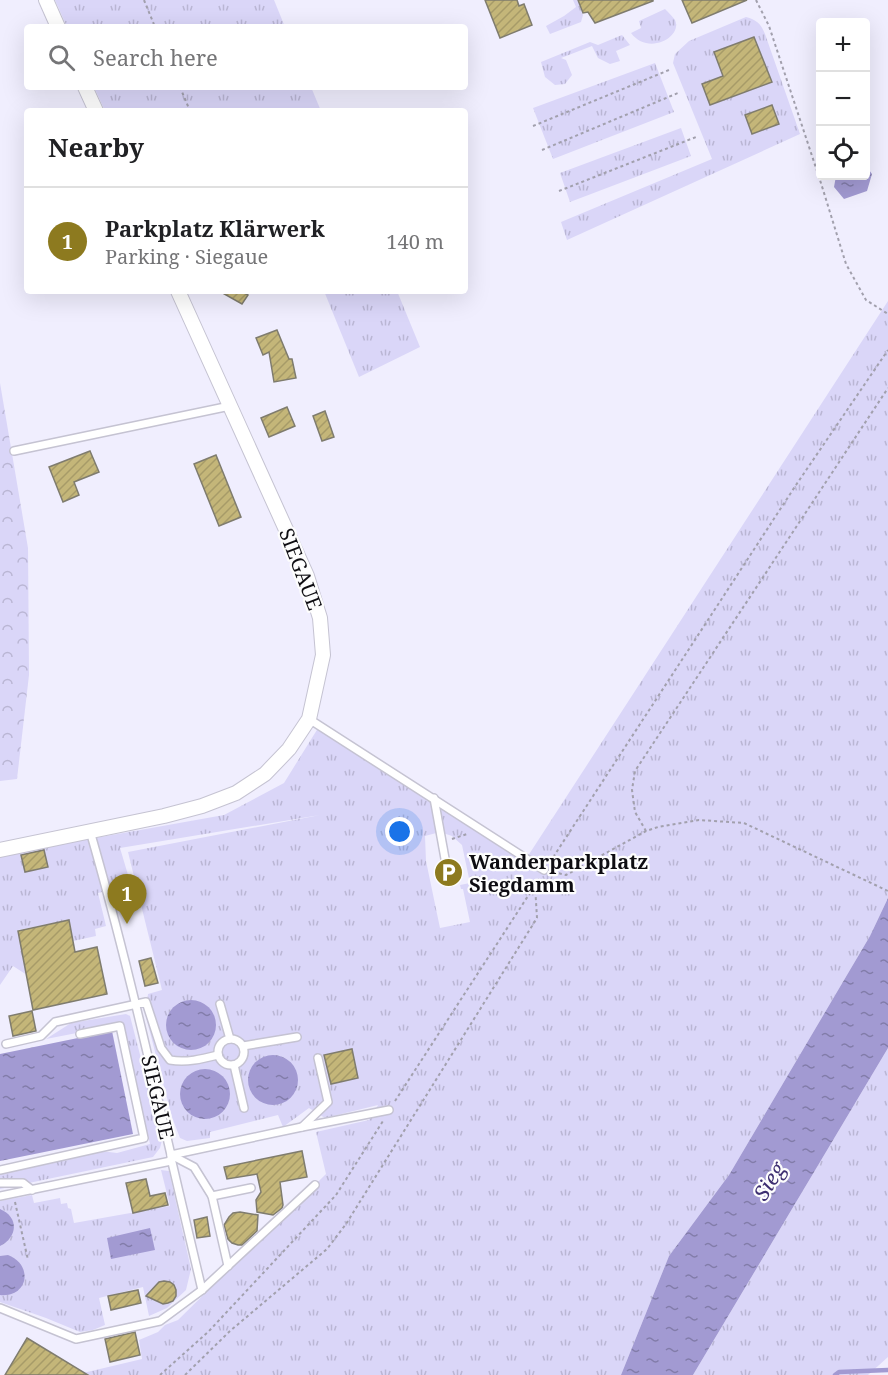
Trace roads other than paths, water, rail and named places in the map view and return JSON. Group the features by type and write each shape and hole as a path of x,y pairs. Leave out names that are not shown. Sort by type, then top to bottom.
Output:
{"street":[{"path":"46,0 57,24"},
{"path":"86,90 95,108"},
{"name":"SIEGAUE","path":"0,850 164,816 202,806 236,793 265,774 289,749 309,719 323,655 320,618 307,576 179,294"}],"lane":[{"path":"14,451 230,406"},
{"path":"309,719 544,870"},
{"path":"434,798 448,875"},
{"name":"SIEGAUE","path":"90,831 136,1005 171,1158 302,1127 390,1110"},
{"path":"6,1044 41,1036 55,1022 146,1002 161,1048 170,1060 180,1062 218,1055"},
{"path":"220,1004 230,1039"},
{"path":"0,1170 144,1138 120,1026 80,1034"},
{"path":"243,1046 297,1036"},
{"path":"230,1039 243,1046 244,1054 234,1065 224,1063 218,1055 223,1041 230,1039"},
{"path":"302,1127 328,1102 318,1058"},
{"path":"234,1065 244,1108"},
{"path":"171,1158 202,1290"},
{"path":"0,1196 171,1158 194,1167 212,1196 228,1266"},
{"path":"0,1183 23,1183 32,1190"},
{"path":"0,1308 76,1339 160,1321 202,1290 315,1185"},
{"path":"212,1196 251,1188"}],"water":[{"path":"870,171 872,174 867,191 844,199 834,187 835,180 870,180"},
{"name":"Sieg","path":"888,898 888,1048 693,1375 621,1375 669,1256 729,1175 870,936"},
{"path":"186,1000 196,1000 209,1007 216,1020 216,1030 209,1043 196,1050 186,1050 177,1046 170,1039 166,1030 166,1020 170,1011 177,1004"},
{"path":"112,1031 133,1134 0,1161 0,1054"},
{"path":"268,1055 278,1055 291,1062 298,1075 298,1085 291,1098 278,1105 268,1105 259,1101 252,1094 248,1085 248,1075 252,1066 259,1059"},
{"path":"205,1069 223,1076 230,1094 223,1112 205,1119 187,1112 180,1094 187,1076"},
{"path":"0,1209 11,1217 14,1227 10,1238 0,1246"},
{"path":"150,1228 155,1250 111,1259 107,1238"},
{"path":"8,1255 22,1266 24,1280 17,1291 9,1295 0,1295 0,1256"}],"waterway":[{"path":"835,1375 839,1372 888,1370"}],"place":[{"name":"Wanderparkplatz Siegdamm","path":"448,872"},
{"name":"Parkplatz Klärwerk","path":"127,924"}]}
